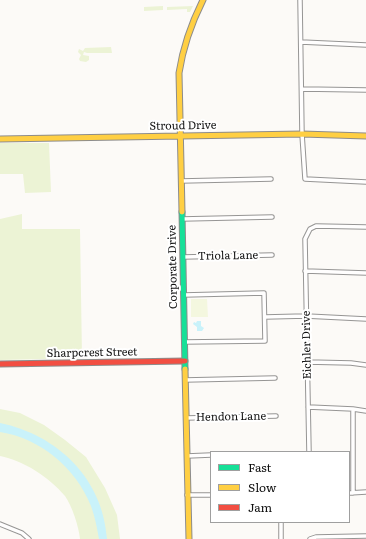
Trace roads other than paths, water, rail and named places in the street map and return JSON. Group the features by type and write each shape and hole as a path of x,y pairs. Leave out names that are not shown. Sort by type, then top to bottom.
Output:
{"street":[{"name":"Corporate Drive","path":"189,539 179,73 180,63 188,33 203,0"},
{"path":"300,0 302,134 305,179 366,182"},
{"path":"301,42 366,45"},
{"path":"302,89 366,90"},
{"name":"Stroud Drive","path":"0,139 302,134 366,136"},
{"path":"181,181 271,179"},
{"path":"182,219 272,217"},
{"name":"Eichler Drive","path":"309,451 305,239 310,229 316,226 366,227"},
{"name":"Triola Lane","path":"183,257 272,256"},
{"path":"305,271 366,273"},
{"path":"184,295 264,293 265,317 265,341 184,342"},
{"path":"265,317 306,316 366,319"},
{"name":"Sharpcrest Street","path":"0,364 185,361"},
{"path":"307,362 351,363 366,365"},
{"path":"185,380 275,378"},
{"path":"308,407 366,411"},
{"path":"353,409 351,493 366,492"},
{"name":"Hendon Lane","path":"186,418 276,416"},
{"path":"187,456 210,455"},
{"path":"187,495 210,495"},
{"path":"281,523 281,539"},
{"path":"0,524 22,533 29,539"},
{"path":"310,539 316,537 366,536"}],"water":[{"path":"197,321 201,321 201,326 204,328 202,331 197,331 197,327 193,324"},
{"path":"0,423 21,429 41,438 58,449 74,463 87,479 97,497 104,517 107,539 99,539 91,506 76,479 66,467 55,457 29,441 15,435 0,432"}]}
